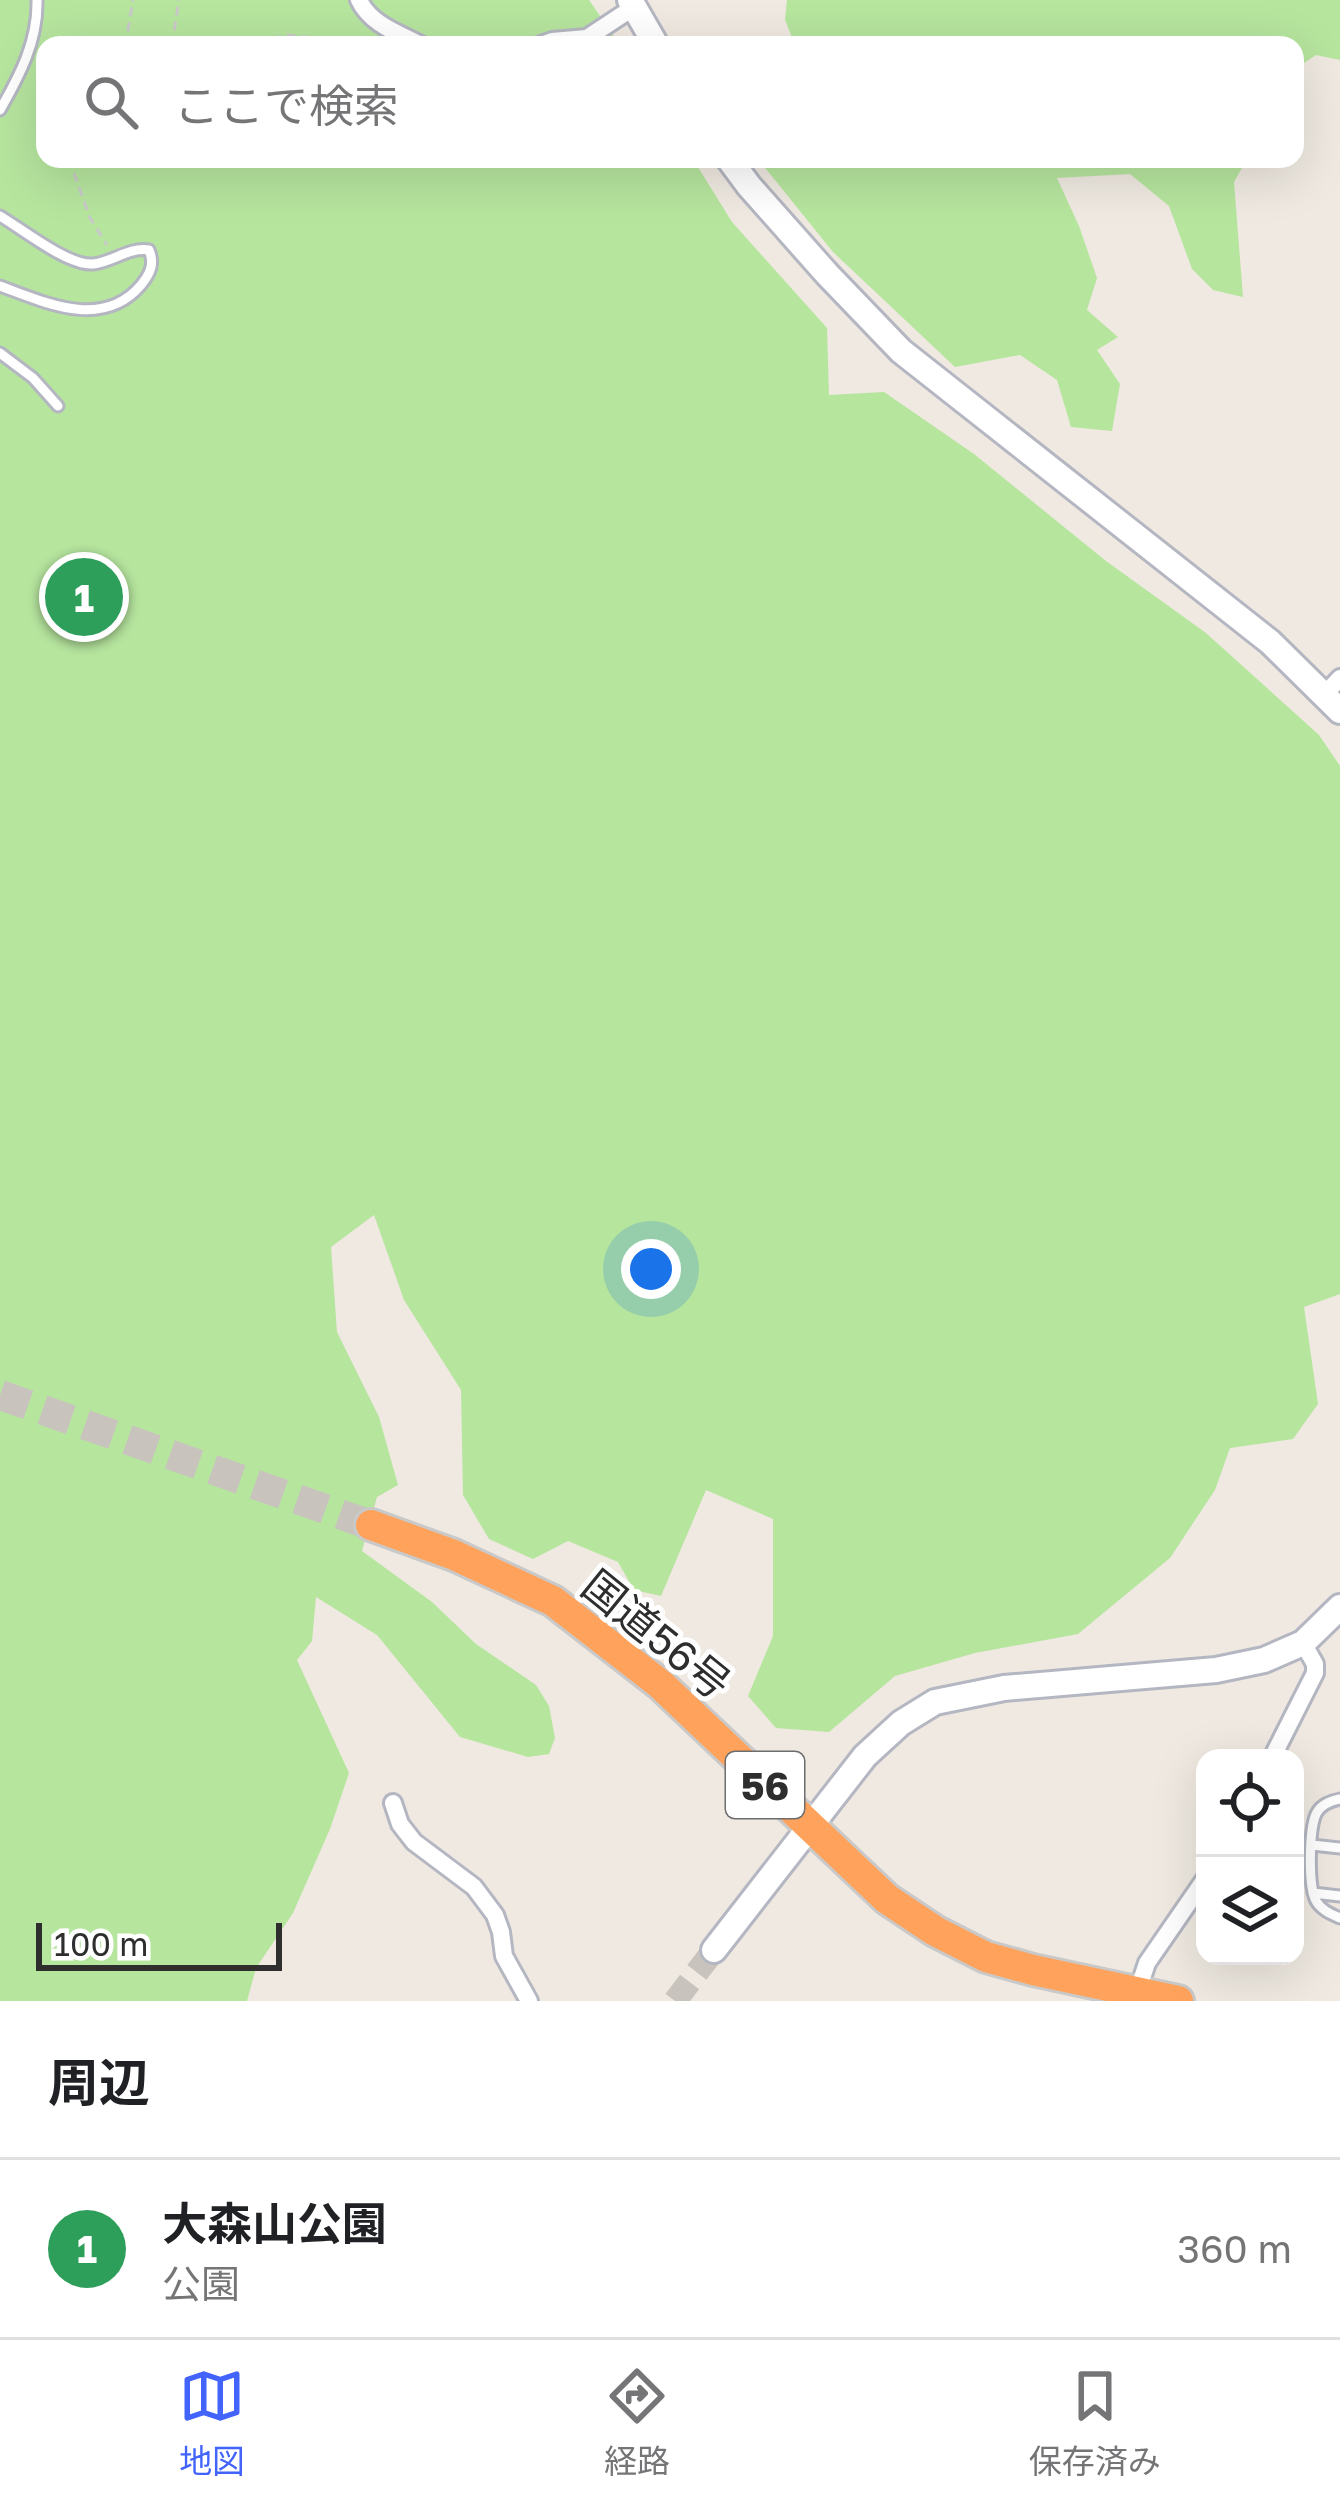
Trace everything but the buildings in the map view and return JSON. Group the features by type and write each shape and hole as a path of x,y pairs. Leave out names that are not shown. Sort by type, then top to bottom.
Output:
{"highway":[{"name":"国道56号","path":"370,1525 454,1555 553,1601 660,1684 887,1900 935,1931 986,1957 1124,1995 1178,2001"}],"street":[{"path":"359,0 376,22 404,36"},
{"path":"590,36 632,4 651,36"},
{"path":"736,168 901,351 1335,694"},
{"path":"714,1950 866,1756 901,1723 935,1702 1004,1688 1216,1670 1264,1660 1303,1643 1340,1607"},
{"path":"1277,1749 1315,1673 1303,1643"},
{"path":"393,1803 400,1824 415,1842 473,1887 495,1915 504,1956 529,2001"},
{"path":"1124,1995 1196,1892"}],"lane":[{"path":"0,110 34,40 37,0"},
{"path":"0,216 75,261 90,265 138,249 149,250 153,258 140,286 106,309 69,310 0,286"},
{"path":"0,352 58,406"},
{"path":"1340,1799 1323,1805 1315,1816 1310,1875 1315,1900 1340,1918"},
{"path":"1312,1845 1340,1848"},
{"path":"1313,1893 1340,1896"}],"path":[{"path":"126,36 133,0"},
{"path":"175,36 179,0"},
{"path":"72,168 90,218 115,257"}],"green space":[{"path":"0,0 589,0 614,36 36,36 36,168 699,168 732,222 827,328 829,395 884,392 974,454 1106,561 1206,633 1319,735 1340,766 1340,1294 1304,1307 1318,1404 1293,1439 1230,1448 1215,1490 1170,1558 1078,1634 975,1653 895,1676 829,1732 776,1728 748,1696 773,1636 773,1519 706,1490 661,1596 634,1590 618,1562 568,1541 533,1559 489,1539 463,1495 461,1390 404,1300 374,1215 331,1247 337,1332 379,1417 398,1485 377,1497 362,1551 432,1602 476,1644 536,1685 549,1706 555,1738 549,1754 528,1757 460,1737 377,1635 316,1597 312,1641 297,1660 349,1773 293,1913 256,1968 247,2001 0,2001"},
{"path":"787,0 1340,0 1340,60 1316,55 1304,63 1304,36 791,36 785,20"},
{"path":"765,168 1242,168 1234,182 1243,297 1213,290 1192,269 1169,206 1130,174 1057,178 1097,278 1087,310 1118,337 1097,350 1120,384 1112,431 1071,427 1057,380 1020,355 955,367 833,252"}],"tunnel":[{"path":"0,1395 371,1525"},
{"path":"675,2001 714,1950"}],"place":[{"name":"大森山公園","path":"84,597"}]}
